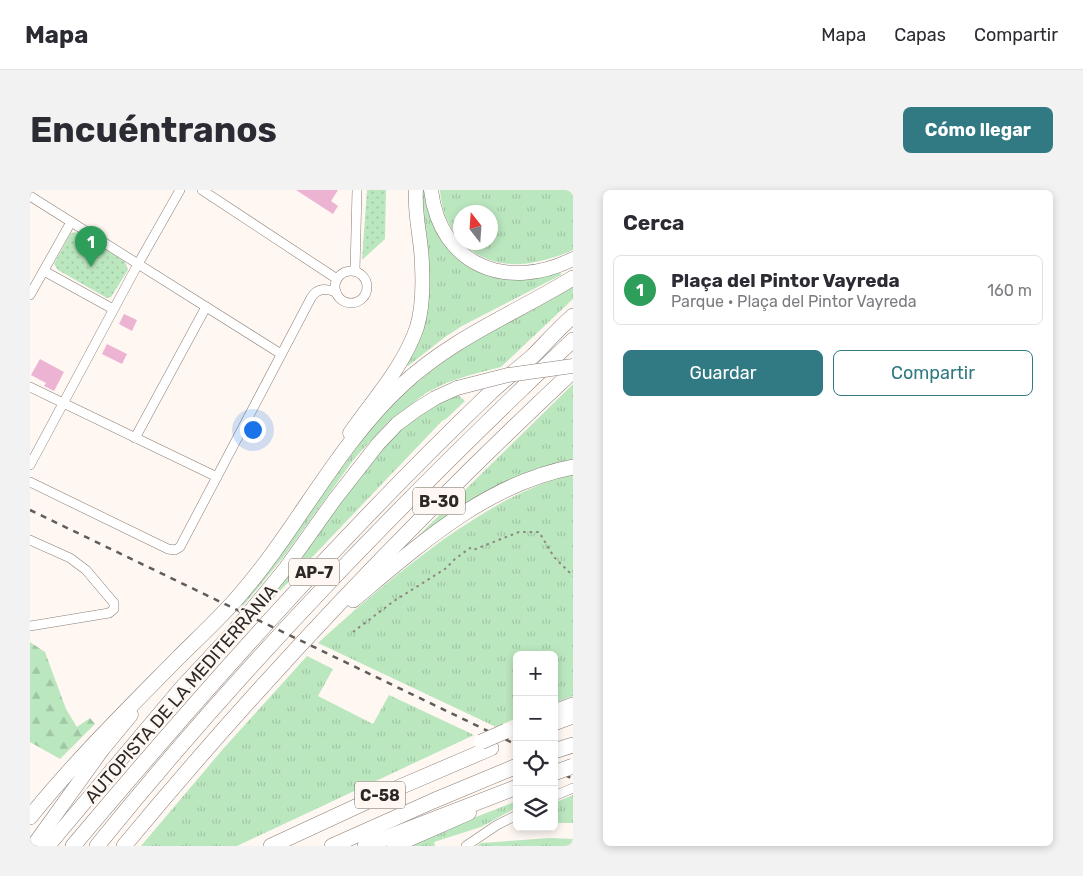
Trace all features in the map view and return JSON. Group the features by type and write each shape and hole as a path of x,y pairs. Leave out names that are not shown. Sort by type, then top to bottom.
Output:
{"highway":[{"path":"30,818 98,739 210,628 264,566 360,430 389,398 434,358 464,338 573,278"},
{"name":"AUTOPISTA DE LA MEDITERRÀNIA","path":"74,846 205,691 298,590 379,504 491,392 573,316"},
{"name":"AUTOPISTA DE LA MEDITERRÀNIA","path":"97,846 184,743 394,514 502,406 573,340"},
{"name":"B-30","path":"124,846 218,736 357,583 466,473 573,371"},
{"path":"310,636 417,548 472,509 522,481 540,474 573,467"},
{"path":"558,711 573,705"},
{"path":"558,722 573,716"},
{"name":"C-58","path":"271,846 513,732"},
{"path":"558,750 573,744"},
{"name":"C-58","path":"332,846 513,768"},
{"path":"558,772 573,768"},
{"path":"365,846 513,789"}],"main road":[{"path":"304,510 314,486 404,356 417,326 423,282 421,243 416,210 416,190"},
{"path":"431,190 436,216 441,229 459,250 482,266 496,271 524,272 548,268 573,259"},
{"path":"48,846 181,688 239,624 285,569 335,499 378,444 397,424 435,398 457,388 508,375 573,366"},
{"path":"33,846 102,750 130,716 185,658 210,628"},
{"path":"558,776 573,768"},
{"path":"394,846 513,795"}],"street":[{"path":"30,465 180,190"},
{"path":"202,190 337,279"},
{"path":"354,271 357,190"},
{"path":"30,196 282,354"},
{"path":"30,295 71,222"},
{"path":"44,270 114,309"},
{"path":"354,271 362,274 368,287 366,294 361,300 354,303 340,299 335,288 337,279 345,272 354,271"},
{"path":"30,482 168,549 174,550 180,547 314,294 324,289 336,292"},
{"path":"135,438 206,307"},
{"path":"30,387 217,477"},
{"path":"30,540 70,558 86,570 114,603 114,609 110,613 30,626"},
{"path":"558,794 573,788"},
{"path":"466,846 513,816"}],"path":[{"path":"353,632 394,602 445,569 454,559 470,548 473,550 519,532 539,532 554,557 573,576"}],"green space":[{"path":"367,190 386,190 385,239 362,260"},
{"path":"421,190 426,190 434,225 441,238 448,248 474,268 560,271 561,275 462,326 408,366 405,365 414,346"},
{"path":"440,190 573,190 573,250 559,256 530,263 502,263 488,259 471,250 498,250 498,205 453,205 453,230 442,204"},
{"path":"79,232 125,262 128,270 111,297 107,298 58,270 54,264 71,233"},
{"path":"573,286 573,299 501,367 446,383 426,393 388,422 354,459 285,555 243,606 240,604 286,546 374,423 386,411 425,376 452,356 493,330 551,300"},
{"path":"573,384 573,462 420,537 418,536"},
{"path":"457,394 465,401 442,421 258,614 254,612 355,478 390,438 435,403"},
{"path":"573,474 573,696 558,702 558,651 513,651 513,720 496,727 318,643 395,576 444,539 490,509 522,492"},
{"path":"30,642 45,652 66,709 77,727 90,718 95,724 60,759 30,742"},
{"path":"307,656 333,669 318,696 373,724 389,695 474,735 237,846 141,846 223,749"},
{"path":"573,795 573,823 558,823 558,801"},
{"path":"513,803 513,809 481,827 434,842 435,846 410,846 453,826"},
{"path":"550,838 573,839 573,846 477,846 481,843"}],"building":[{"path":"296,190 338,190 331,201 338,206 333,214"},
{"path":"124,314 137,320 132,331 119,324"},
{"path":"107,344 127,354 122,364 102,354"},
{"path":"40,359 64,372 54,391 44,386 46,383 31,375"}],"railway":[{"path":"30,510 513,743"},
{"path":"558,772 573,779"}],"place":[{"name":"Plaça del Pintor Vayreda","path":"91,267"}]}
